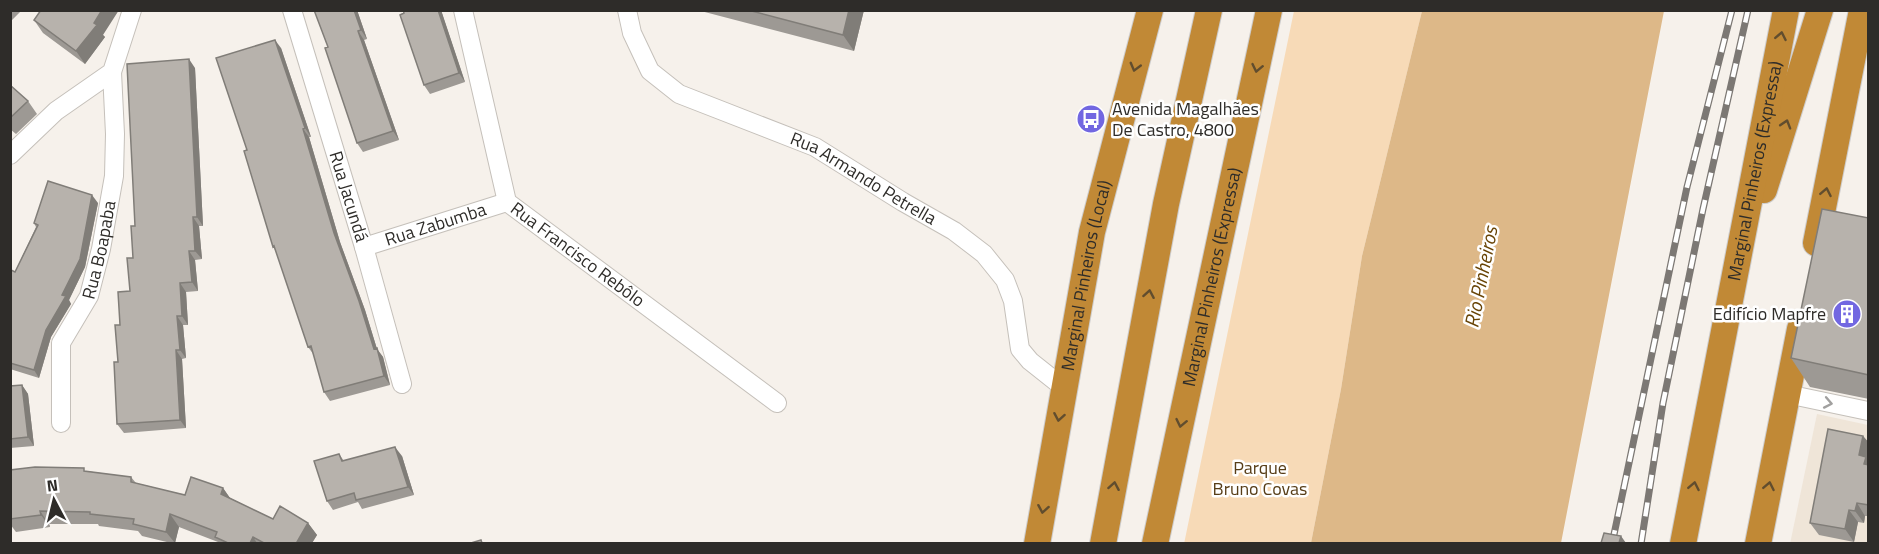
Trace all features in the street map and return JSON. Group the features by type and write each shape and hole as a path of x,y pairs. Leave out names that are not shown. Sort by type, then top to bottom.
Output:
{"highway":[{"name":"Marginal Pinheiros (Local)","path":"1037,543 1092,232 1150,10"},
{"path":"1103,543 1166,204 1209,10"},
{"name":"Marginal Pinheiros (Expressa)","path":"1155,543 1269,10"},
{"name":"Marginal Pinheiros (Expressa)","path":"1683,543 1786,10"},
{"path":"1734,279 1775,159 1820,10"},
{"path":"1812,268 1830,223 1863,28"},
{"path":"1758,543 1805,302"}],"street":[{"path":"10,155 56,111 112,72 132,10"},
{"name":"Rua Jacundá","path":"292,10 364,247 402,384"},
{"name":"Rua Francisco Rebôlo","path":"464,10 507,202 777,403"},
{"name":"Rua Armando Petrella","path":"627,10 632,33 650,71 679,94 815,147 954,231 984,254 1005,280 1014,301 1020,348 1030,361 1064,388"},
{"name":"Rua Boapaba","path":"61,423 61,343 88,296 101,249 114,176 116,134 112,72"},
{"name":"Rua Zabumba","path":"364,247 507,202"},
{"path":"1787,394 1869,411"}],"shaded area":[{"path":"1817,414 1868,425 1868,543 1790,544"}],"green space":[{"name":"Parque Bruno Covas","path":"1294,11 1422,11 1362,256 1341,389 1311,543 1184,544"}],"water":[{"name":"Rio Pinheiros","path":"1422,11 1664,11 1561,543 1311,543 1341,389 1362,256"}],"building":[{"path":"41,10 102,10 94,23 97,25 76,51 34,20"},
{"path":"314,10 354,10 361,30 358,31 393,131 357,143 325,48 328,47"},
{"path":"403,10 438,10 459,73 424,85 400,15 404,13"},
{"path":"748,10 849,10 843,35"},
{"path":"275,40 305,128 303,129 334,233 374,349 377,348 384,376 324,392 311,346 308,347 273,247 244,151 247,150 216,58"},
{"path":"189,59 197,217 193,217 195,251 189,251 192,282 180,283 182,316 177,316 180,350 176,350 180,420 117,424 114,362 118,362 115,325 120,325 118,292 130,291 127,258 133,258 131,226 135,226 127,64"},
{"path":"10,85 28,101 10,118"},
{"path":"48,181 92,195 80,259 62,295 66,296 46,330 34,370 10,363 10,271 15,272 38,225 34,223"},
{"path":"1822,209 1869,218 1869,375 1791,358"},
{"path":"22,385 28,437 10,439 10,386"},
{"path":"1828,429 1863,436 1859,455 1866,457 1864,464 1869,465 1869,505 1857,503 1855,511 1849,510 1845,529 1810,523"},
{"path":"395,447 408,487 356,500 354,493 327,501 314,461 339,454 342,461"},
{"path":"35,467 84,468 84,471 131,477 131,482 185,495 191,477 223,488 221,494 273,519 280,506 308,523 297,542 299,543 264,543 253,537 250,543 228,543 215,537 217,532 170,514 166,532 133,524 134,519 90,514 90,512 40,511 41,515 10,519 10,470"},
{"path":"1604,533 1621,536 1619,543 1601,543"}],"railway":[{"path":"1612,544 1687,187 1732,10"},
{"path":"1641,544 1663,403 1703,209 1748,10"}],"place":[{"name":"Avenida Magalhães De Castro, 4800","path":"1091,119"},
{"name":"Edifício Mapfre","path":"1847,314"}]}
